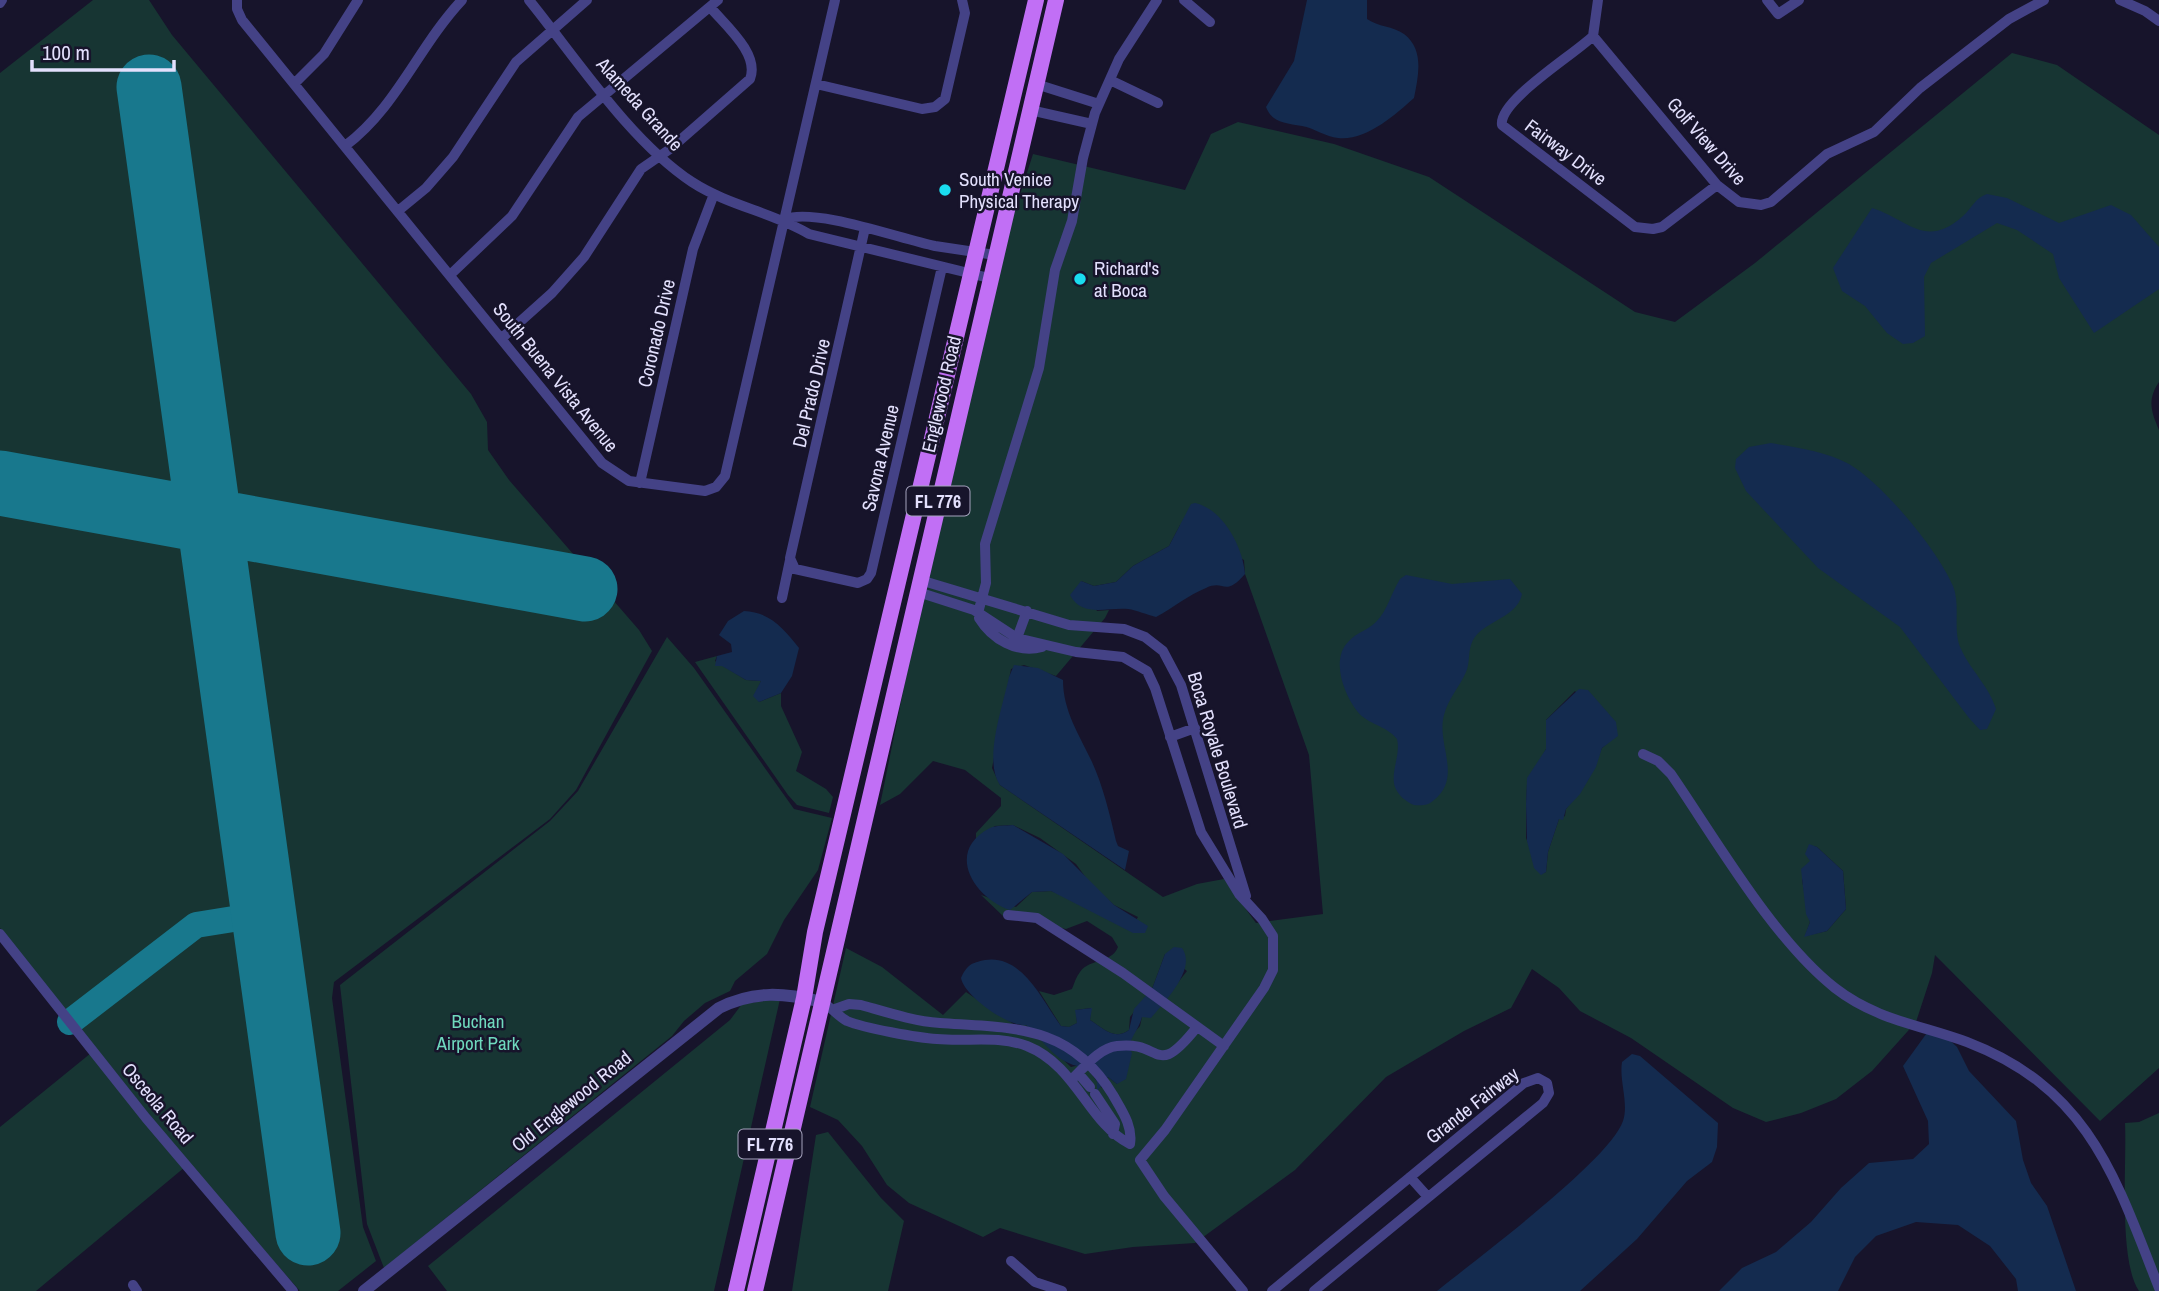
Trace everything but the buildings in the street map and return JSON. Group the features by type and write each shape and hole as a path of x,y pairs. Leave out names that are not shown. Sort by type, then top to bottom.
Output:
{"main road":[{"name":"Englewood Road","path":"804,998 815,932 1036,0"},
{"name":"Englewood Road","path":"828,1006 919,586 1056,0"},
{"path":"1014,94 1033,98"},
{"path":"919,586 909,580 926,503 922,486"},
{"name":"FL 776","path":"736,1291 804,998"},
{"name":"FL 776","path":"755,1291 828,1006"}],"street":[{"path":"294,83 324,54 358,0"},
{"path":"345,146 369,127 391,101 437,29 461,0"},
{"name":"Alameda Grande","path":"528,0 660,156 714,194 754,211 784,219"},
{"path":"398,211 446,165 508,71 587,0"},
{"name":"South Buena Vista Avenue","path":"237,1 241,18 602,463 623,479 705,491 716,487 724,479 835,0"},
{"path":"816,84 922,109 935,107 947,95 965,15 962,0"},
{"path":"1043,646 1031,650 1017,648 995,637 976,612 982,598 987,567 985,544 1039,368 1055,270 1072,222 1092,124 1125,49 1157,0"},
{"path":"1184,0 1210,22"},
{"path":"1593,36 1598,0"},
{"path":"1767,0 1778,14 1798,0"},
{"name":"Golf View Drive","path":"1593,36 1717,185 1739,202 1760,205 1771,202 1827,154 1874,132 1920,88 2009,19 2044,0"},
{"path":"2120,0 2146,11 2159,21"},
{"path":"2146,11 2152,0"},
{"path":"450,275 512,216 570,126 604,93 714,3 749,55 752,76 638,173 601,234 565,279 502,338"},
{"name":"Fairway Drive","path":"1593,36 1520,95 1507,109 1502,125 1635,227 1643,229 1665,225 1717,185"},
{"path":"1110,80 1157,103"},
{"path":"1060,117 1068,103 1067,94"},
{"path":"1033,98 1067,94 1099,104"},
{"path":"1033,98 1060,117 1092,124"},
{"name":"Coronado Drive","path":"640,483 693,249 714,194"},
{"path":"784,219 794,216 865,228 995,255"},
{"path":"784,219 809,233 989,278"},
{"name":"Del Prado Drive","path":"782,598 865,228"},
{"name":"Savona Avenue","path":"791,561 798,570 858,583 867,579 871,573 943,267"},
{"name":"Boca Royale Boulevard","path":"919,586 982,598 1069,625 1124,629 1145,637 1163,652 1175,667 1250,905"},
{"name":"Boca Royale Boulevard","path":"919,586 976,612 1017,638 1043,646 1123,657 1147,671 1155,688 1201,832 1238,894 1250,905 1273,936 1273,970 1264,988 1165,1130 1140,1160"},
{"path":"1017,638 1027,611"},
{"path":"1170,737 1195,728"},
{"path":"1643,754 1665,767 1788,941 1837,990 1887,1018 1965,1042 2006,1060 2043,1085 2067,1107 2095,1142 2113,1173 2159,1288"},
{"path":"1008,915 1037,918 1224,1046"},
{"name":"Osceola Road","path":"0,934 146,1118 293,1291"},
{"name":"Old Englewood Road","path":"364,1291 719,1008 763,994 804,998 828,1006"},
{"path":"828,1006 861,1005 938,1023 982,1023 1024,1029 1070,1048 1088,1064 1132,1134 1130,1144"},
{"path":"828,1006 846,1021 936,1040 998,1039 1027,1046 1075,1076 1114,1109 1114,1134"},
{"path":"1075,1076 1103,1051 1116,1046 1135,1048 1162,1057 1171,1056 1198,1027"},
{"path":"1075,1076 1114,1134 1130,1144 1164,1196 1243,1291"},
{"name":"Grande Fairway","path":"1272,1291 1524,1083 1538,1078 1547,1083 1549,1093 1546,1100 1314,1291"},
{"path":"1410,1177 1427,1197"},
{"path":"1011,1261 1035,1282 1062,1291"}],"green space":[{"path":"93,0 149,0 172,35 471,394 487,422 488,450 509,480 639,630 652,651 576,790 550,819 334,982 332,998 363,1227 376,1261 338,1291 300,1291 192,1168 0,928 0,73"},
{"path":"2012,53 2057,65 2159,135 2159,382 2153,394 2152,406 2159,430 2159,1068 2100,1121 1935,955 1916,1022 1872,1071 1836,1099 1801,1113 1766,1122 1733,1108 1631,1038 1580,1011 1559,988 1532,969 1511,1008 1464,1031 1386,1077 1295,1170 1195,1243 1133,1247 1085,1254 1000,1228 983,1237 909,1203 887,1185 862,1146 838,1120 810,1107 846,948 882,967 943,1015 966,992 1015,1025 1026,1025 1071,1067 1084,1064 1102,1088 1108,1077 1117,1084 1131,1036 1140,1026 1142,1017 1151,1017 1187,971 1165,954 1152,989 1130,1017 1129,1030 1124,1033 1113,1034 1090,1020 1091,1008 1076,1010 1077,1023 1069,1027 1061,1026 1039,991 1054,995 1072,989 1077,976 1084,968 1115,952 1118,947 1112,937 1087,921 1066,929 1003,916 981,895 1016,907 1032,892 1051,891 1130,929 1138,917 1114,905 1089,882 1076,864 1040,838 1013,825 995,826 976,840 976,833 1001,806 1001,798 965,770 933,761 900,794 880,805 923,594 997,266 1033,154 1185,190 1211,134 1238,122 1334,144 1429,177 1635,312 1675,322 1755,263","holes":["1180,525 1244,560 1245,574 1309,755 1323,914 1256,923 1224,879 1197,884 1163,897 1000,785 992,768 1011,669 1024,665 1056,676 1109,610 1097,611 1081,581 1094,586 1116,582 1133,566 1169,546","1575,691 1612,739 1602,748 1588,780 1566,809 1565,816 1559,819 1548,852 1546,872 1541,874 1526,838 1526,804 1527,785 1546,749 1546,720","1809,845 1817,847 1843,871 1846,909 1827,931 1805,936 1810,922 1802,880 1811,861"]},
{"name":"Buchan Airport Park","path":"667,637 694,668 794,809 832,818 818,870 784,920 767,954 735,981 730,991 705,1003 684,1021 672,1036 384,1268 367,1224 340,985 550,821 578,791"},
{"path":"717,656 715,661 746,680 761,681 756,692 759,702 781,693 781,706 802,752 796,771 826,789 833,797 829,813 797,805 788,795 695,662"},
{"path":"780,999 714,1291 447,1291 428,1266 730,1020 742,1004"},
{"path":"91,1053 185,1167 36,1291 0,1291 0,1127"},
{"path":"2159,1113 2159,1291 2139,1291 2132,1277 2126,1235 2125,1123 2139,1122"},
{"path":"828,1132 881,1198 904,1221 888,1291 792,1291 816,1135"}],"water":[{"path":"1307,0 1367,0 1367,19 1400,31 1411,40 1418,64 1414,98 1389,119 1369,131 1349,138 1334,137 1280,121 1272,116 1266,107 1294,61"},
{"path":"1987,194 2007,198 2059,223 2111,205 2131,215 2159,247 2159,289 2094,333 2059,278 2053,254 2017,230 1997,223 1931,263 1924,277 1925,336 1913,343 1903,344 1887,333 1865,306 1842,291 1833,268 1872,208 1917,229 1938,231 1950,226"},
{"path":"1771,443 1821,453 1849,464 1877,486 1922,536 1953,586 1958,642 1996,709 1987,729 1980,730 1969,718 1900,627 1818,568 1746,491 1735,468 1736,459 1749,447"},
{"path":"1195,503 1223,521 1236,541 1245,574 1238,581 1228,587 1217,585 1199,591 1156,617 1128,609 1088,609 1075,602 1070,595 1081,581 1094,586 1116,582 1133,566 1169,546 1191,504"},
{"path":"1406,575 1452,584 1510,579 1522,594 1513,610 1481,631 1471,645 1466,672 1448,704 1442,726 1447,781 1434,800 1423,805 1408,802 1396,790 1394,775 1397,739 1357,711 1344,686 1340,667 1343,648 1380,617 1400,579"},
{"path":"744,611 769,618 782,628 799,648 792,676 781,693 759,702 753,696 761,681 746,680 722,666 715,666 717,656 732,652 731,644 719,635 728,621"},
{"path":"1014,665 1038,668 1063,680 1069,712 1100,781 1116,841 1118,846 1129,851 1125,870 1000,785 993,762 994,747 999,717"},
{"path":"1579,689 1588,690 1616,722 1618,736 1602,748 1596,767 1580,794 1566,809 1563,820 1559,819 1548,852 1546,872 1541,875 1534,868 1527,841 1527,778 1546,749 1546,720"},
{"path":"1013,825 1063,854 1114,905 1148,926 1145,933 1133,933 1051,891 1032,892 1010,910 985,895 969,873 969,849 976,838 990,828"},
{"path":"1809,844 1817,847 1843,871 1846,909 1827,931 1804,937 1810,922 1806,914 1801,869 1810,861 1805,854"},
{"path":"1174,947 1182,948 1186,956 1182,975 1171,994 1151,1018 1142,1017 1130,1044 1132,1053 1126,1079 1117,1084 1108,1077 1097,1091 1097,1082 1089,1067 1069,1064 1047,1047 1026,1025 1019,1025 999,1016 970,993 961,978 968,967 985,960 1010,964 1030,982 1061,1026 1069,1027 1077,1023 1075,1010 1092,1008 1090,1020 1113,1034 1118,1034 1129,1030 1134,1009 1152,989 1165,954"},
{"path":"1929,1030 1940,1031 1957,1047 1969,1071 2016,1121 2023,1160 2031,1183 2047,1206 2076,1291 2018,1291 2016,1279 1990,1246 1958,1225 1916,1222 1876,1236 1855,1257 1838,1291 1719,1291 1742,1268 1776,1252 1811,1222 1841,1188 1869,1163 1913,1159 1929,1144 1928,1121 1903,1066"},
{"path":"1632,1054 1640,1056 1718,1123 1717,1147 1712,1162 1687,1181 1637,1239 1580,1291 1437,1291 1568,1184 1613,1138 1625,1114 1622,1062"}],"taxiway":[{"path":"70,1022 196,925 264,914"}],"runway":[{"path":"149,87 308,1233"},
{"path":"0,483 585,589"}],"place":[{"name":"South Venice Physical Therapy","path":"945,190"},
{"name":"Richard's at Boca","path":"1080,279"}]}
